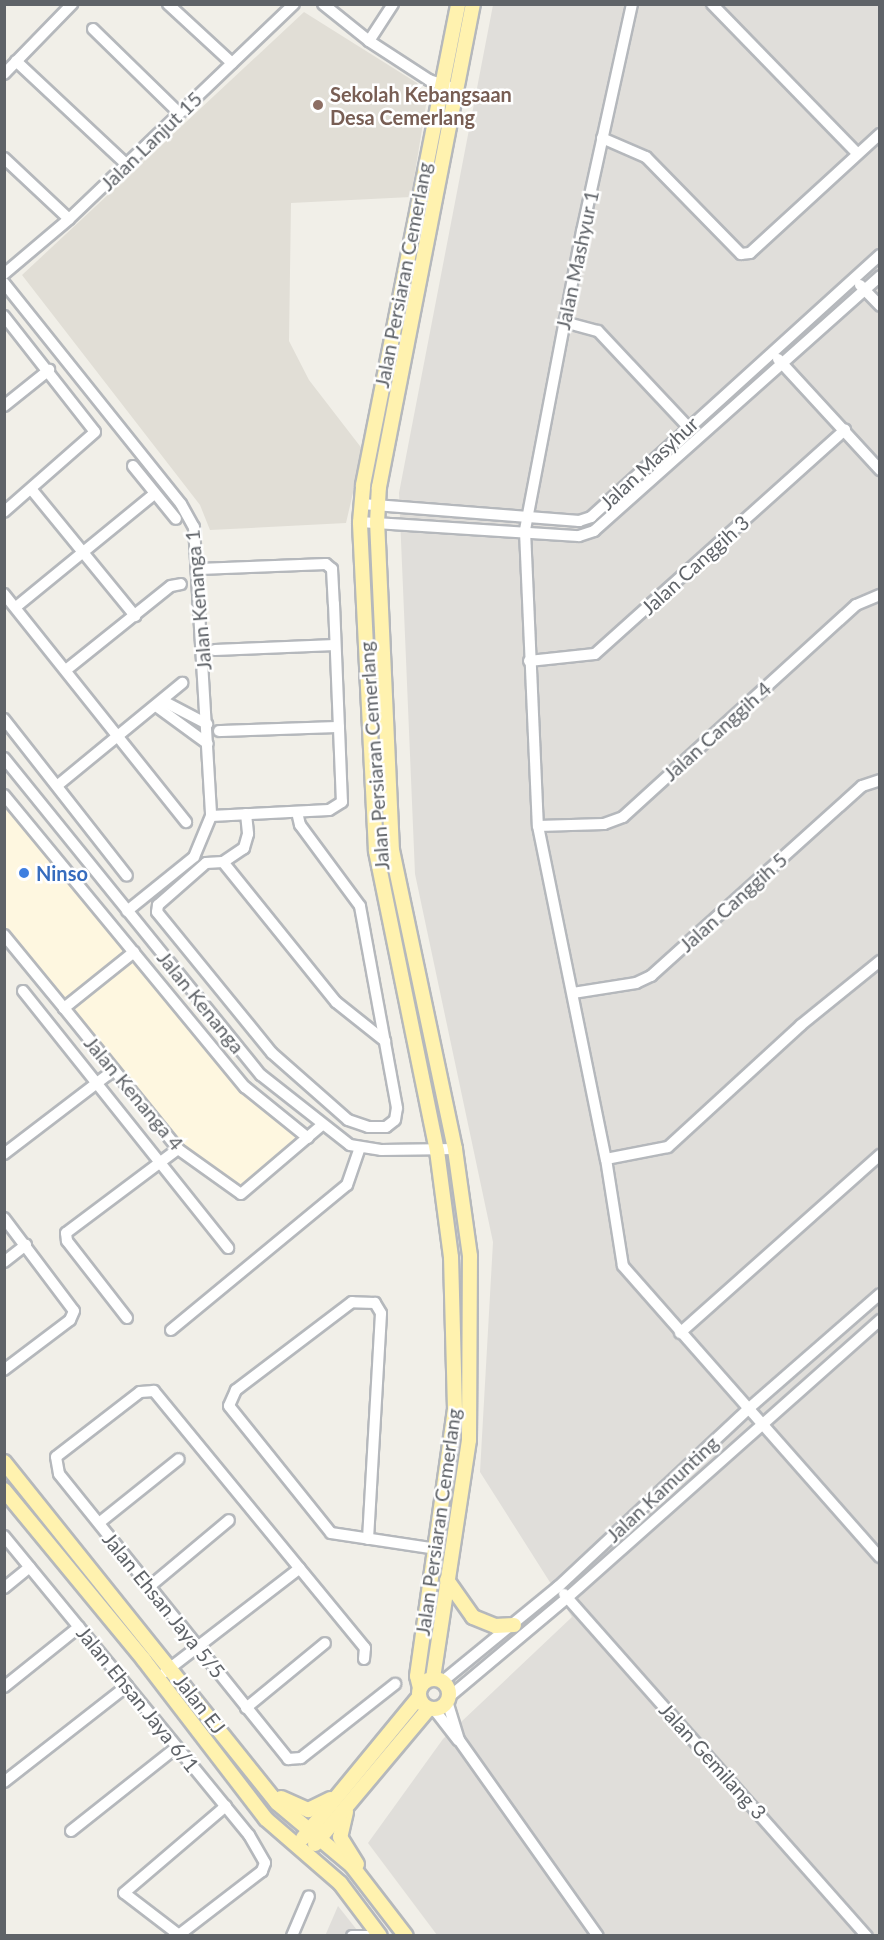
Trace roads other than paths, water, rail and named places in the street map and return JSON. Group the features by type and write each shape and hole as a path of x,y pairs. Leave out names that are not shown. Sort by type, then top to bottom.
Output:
{"main road":[{"name":"Jalan Persiaran Cemerlang","path":"419,1693 417,1676 456,1409 451,1257 437,1151 376,850 360,522 458,4"},
{"name":"Jalan Persiaran Cemerlang","path":"438,1680 447,1580 470,1409 470,1245 455,1149 392,851 377,523 378,505 473,4"},
{"name":"Jalan EJ","path":"4,1462 171,1666 265,1786 366,1883 406,1935"},
{"name":"Jalan EJ","path":"4,1490 158,1678 266,1819 340,1883 380,1935"},
{"path":"447,1580 473,1617 495,1626 514,1625"},
{"path":"301,1851 345,1798 431,1708 448,1699 438,1680 419,1693 345,1798 339,1833 366,1883"},
{"path":"419,1693 431,1708"},
{"path":"265,1786 302,1810 316,1809 345,1798"}],"street":[{"path":"4,74 72,4"},
{"path":"168,4 232,63"},
{"path":"277,4 286,13"},
{"name":"Jalan Lanjut 15","path":"4,274 69,219 294,4"},
{"path":"323,4 369,41 441,85 457,87"},
{"path":"369,41 393,4"},
{"name":"Jalan Mashyur 1","path":"632,4 564,322 525,531 538,826 606,1159 621,1262 747,1410 879,1557"},
{"path":"712,4 857,153"},
{"path":"93,29 179,113"},
{"path":"16,61 125,163"},
{"path":"602,138 646,157 741,254 750,253 879,134"},
{"path":"4,158 69,219"},
{"name":"Jalan Masyhur","path":"362,504 579,521 591,516 879,255"},
{"name":"Jalan Masyhur","path":"360,522 579,536 594,531 879,276"},
{"path":"854,278 879,306"},
{"name":"Jalan Kenanga 1","path":"4,283 185,509 194,527 199,569 211,816 195,857 127,911"},
{"path":"4,315 95,428 92,439 4,512"},
{"path":"564,322 598,331 688,427"},
{"path":"771,353 845,430 879,470"},
{"path":"4,406 49,370"},
{"name":"Jalan Canggih 3","path":"529,662 595,654 845,430"},
{"path":"132,466 176,519"},
{"path":"32,490 135,616"},
{"path":"16,607 154,494"},
{"path":"199,569 329,565 339,727 340,805 297,812 211,816"},
{"path":"66,670 171,586 181,584"},
{"path":"4,594 186,822"},
{"name":"Jalan Canggih 4","path":"538,826 603,824 623,817 856,605 879,595"},
{"path":"215,650 335,645"},
{"path":"58,785 182,684"},
{"path":"160,704 207,724"},
{"path":"160,704 208,744"},
{"path":"4,719 58,785 127,876"},
{"path":"219,731 339,727"},
{"name":"Jalan Kenanga","path":"5,761 254,1067 322,1125 360,1148 437,1151 455,1149"},
{"name":"Jalan Canggih 5","path":"573,993 636,983 651,976 862,786 879,780"},
{"path":"4,795 245,1087 308,1138"},
{"path":"246,814 247,842 223,862 206,863 157,908 272,1053 348,1120 376,1128 393,1123 397,1108 360,904 300,825 297,812"},
{"path":"223,862 336,1002 385,1041"},
{"name":"Jalan Kenanga 4","path":"4,934 178,1149 241,1194 322,1125"},
{"path":"64,1008 153,943"},
{"path":"606,1159 668,1147 801,1025 879,962"},
{"path":"23,991 228,1248"},
{"path":"4,1154 114,1070"},
{"path":"171,1330 347,1185 360,1148"},
{"path":"127,1318 67,1241 66,1233 178,1149"},
{"path":"680,1333 879,1155"},
{"path":"4,1218 72,1304 74,1314 67,1322 4,1370"},
{"path":"4,1262 26,1245"},
{"name":"Jalan Kamunting","path":"438,1680 514,1625 558,1587 747,1410 879,1294"},
{"path":"369,1539 381,1313 375,1303 352,1302 237,1390 228,1402 331,1533 437,1550"},
{"path":"864,1308 879,1322"},
{"name":"Jalan Kamunting","path":"448,1699 567,1598 879,1322"},
{"name":"Jalan Ehsan Jaya 5/5","path":"300,1568 159,1396 150,1390 140,1392 61,1452 55,1460 57,1470 285,1757 301,1758 395,1684"},
{"path":"99,1523 179,1459"},
{"path":"149,1587 229,1520"},
{"name":"Jalan Ehsan Jaya 6/1","path":"4,1536 226,1806 249,1835 265,1866 182,1935 129,1900 124,1893 128,1886 226,1806"},
{"path":"4,1588 30,1567"},
{"path":"158,1678 196,1645 300,1568 365,1648 364,1659"},
{"name":"Jalan Gemilang 3","path":"558,1587 867,1935"},
{"path":"4,1687 79,1627"},
{"path":"246,1708 325,1643"},
{"path":"4,1782 127,1686"},
{"path":"448,1699 459,1740"},
{"path":"431,1708 459,1740 598,1935"},
{"path":"71,1832 177,1747"},
{"path":"292,1935 309,1896"},
{"path":"352,1935 369,1935"}],"place":[{"name":"Sekolah Kebangsaan Desa Cemerlang","path":"318,105"},
{"name":"Ninso","path":"24,873"}]}
